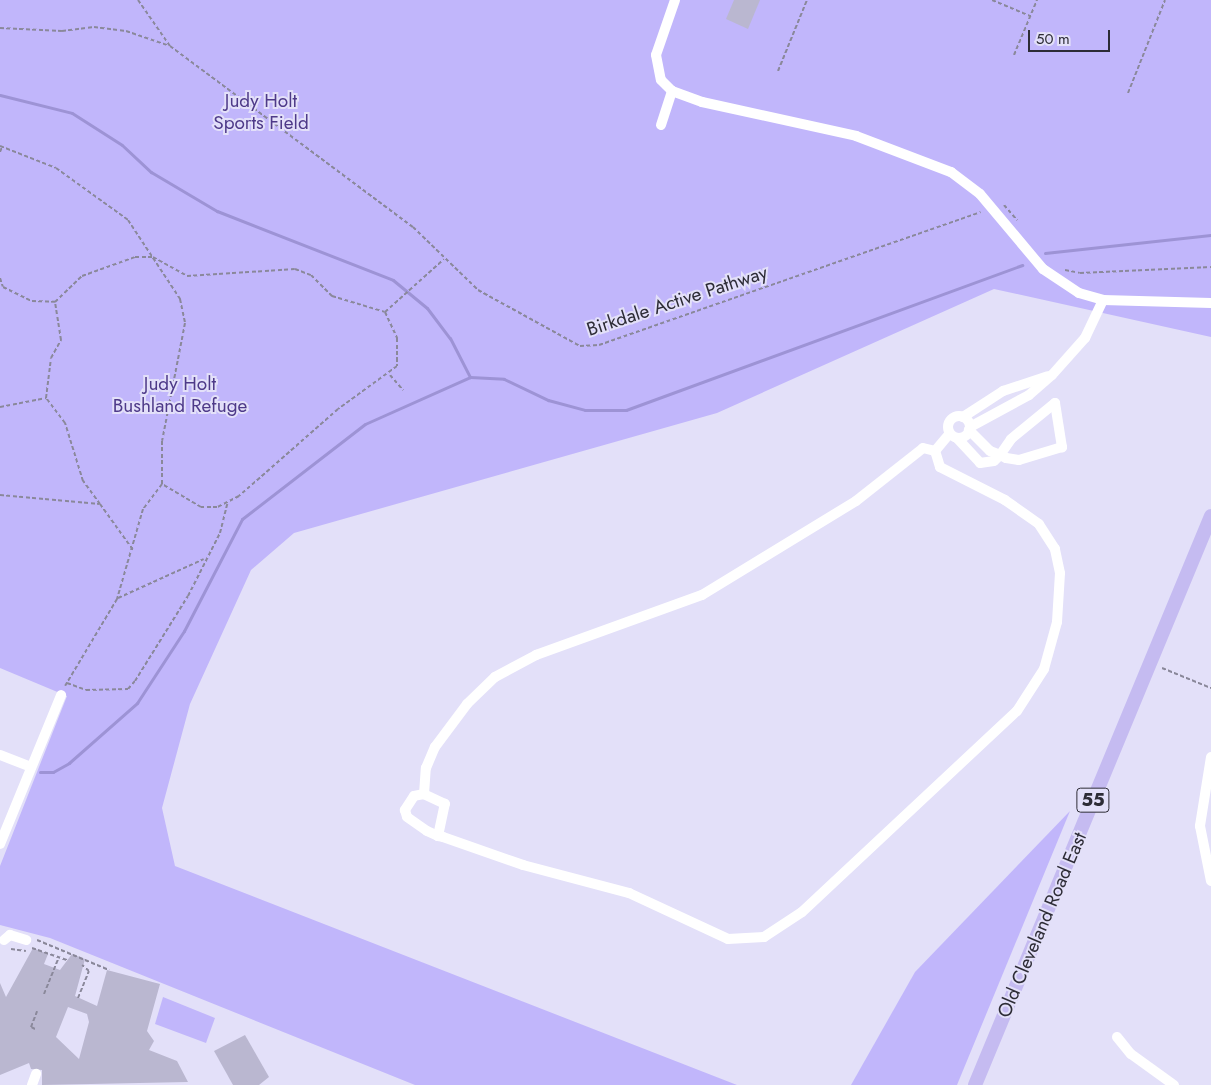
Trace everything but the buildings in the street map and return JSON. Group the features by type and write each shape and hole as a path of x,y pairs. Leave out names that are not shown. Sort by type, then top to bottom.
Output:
{"main road":[{"name":"Old Cleveland Road East","path":"975,1085 1211,516"}],"street":[{"path":"675,0 656,55 661,80 672,91 702,102 816,124 937,166 967,183 1061,284 1103,300 1211,303"},
{"path":"661,125 672,91"},
{"path":"935,451 954,435 969,429 1029,395 1052,375 1085,338 1103,300"},
{"path":"963,417 969,429 983,446 1000,455 1019,460 1062,447 1055,403 1011,439 1000,455 994,461 980,463 954,435 950,421 963,417 1003,391 1052,375"},
{"path":"424,794 426,768 435,747 467,704 495,677 536,655 702,595 856,501 923,448 935,451"},
{"path":"424,794 409,801 407,817 438,836 523,865 636,896 728,939 764,937 802,912 1017,711 1044,669 1052,641 1060,573 1055,549 1039,524 1006,500 945,472 935,451"},
{"path":"0,844 61,695"},
{"path":"0,755 31,768"},
{"path":"1211,757 1200,826 1211,881"},
{"path":"424,794 445,804 438,836"},
{"path":"6,944 10,936 26,940"},
{"path":"1117,1037 1131,1054 1174,1085"},
{"path":"32,1085 36,1074"}],"path":[{"path":"138,0 170,46"},
{"path":"778,71 807,0"},
{"path":"992,0 1030,16"},
{"path":"1014,55 1037,0"},
{"path":"1128,93 1166,0"},
{"name":"Birkdale Active Pathway","path":"0,28 62,31 94,27 126,31 170,46 414,226 444,259 485,295 570,342 590,347 992,209"},
{"path":"0,152 1,146 31,155 98,196 128,220 180,299 185,323 162,441 162,484 143,509 133,550 117,598 66,683 61,695"},
{"path":"992,209 1002,204 1021,225"},
{"path":"0,278 3,287 32,302 55,302 82,276 109,263 152,257 187,276 295,269 311,275 332,296 385,312"},
{"path":"385,312 444,259"},
{"path":"1062,268 1080,273 1211,267"},
{"path":"55,302 61,340 51,358 46,398 65,423 82,481 133,550"},
{"path":"162,484 201,507 227,504 338,409 390,375 400,354 385,312"},
{"path":"390,375 403,390"},
{"path":"0,407 46,398"},
{"path":"0,495 100,504"},
{"path":"66,683 86,690 128,688 188,596 204,559 220,532 227,504"},
{"path":"117,598 204,559"},
{"path":"1150,663 1211,688"},
{"path":"26,940 62,948 109,970"},
{"path":"6,944 19,952 33,948 69,961"},
{"path":"44,994 59,957"},
{"path":"78,998 89,971 82,965"},
{"path":"35,1029 31,1027 37,1011"}],"green space":[{"path":"0,0 1211,0 1211,337 994,289 717,413 294,533 251,570 190,704 162,808 175,866 737,1085 415,1085 50,938 0,925 0,866 67,696 0,668"},
{"path":"1070,811 957,1085 851,1085 915,972"},
{"path":"163,997 215,1018 206,1043 155,1024"}],"waterway":[{"path":"0,95 72,113 122,145 151,172 217,211 393,280 427,308 450,338 470,377"},
{"path":"1045,253 1211,235"},
{"path":"40,772 53,772 69,763 137,703 184,631 242,519 365,424 470,377 504,379 548,400 585,410 626,410 1022,265"}],"park label":[{"name":"Judy Holt Sports Field","path":"261,112"},
{"name":"Judy Holt Bushland Refuge","path":"180,395"}]}
